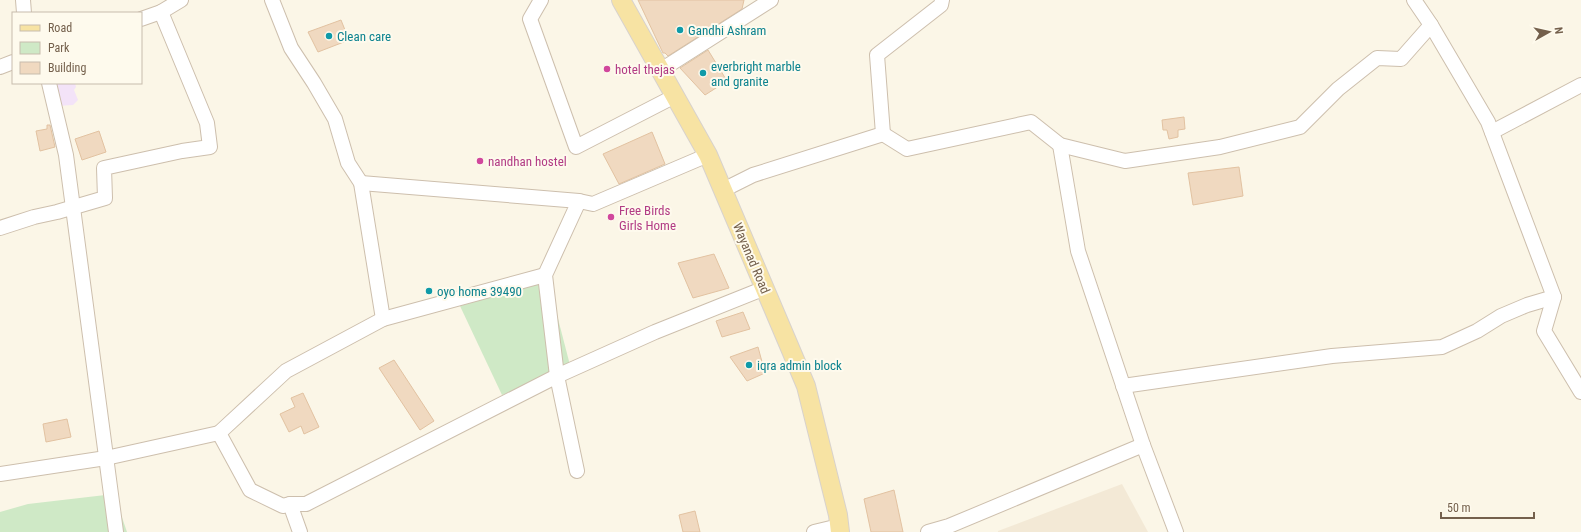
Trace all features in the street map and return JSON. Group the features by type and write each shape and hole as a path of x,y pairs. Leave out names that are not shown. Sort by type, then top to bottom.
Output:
{"main road":[{"name":"Wayanad Road","path":"621,0 708,154 806,386 838,514 839,529"}],"street":[{"path":"23,0 24,12"},
{"path":"142,19 161,12 180,0"},
{"path":"272,0 291,48 335,119 348,162 361,183 383,319"},
{"path":"541,0 530,19 576,147 675,96"},
{"path":"661,70 771,0"},
{"path":"883,134 877,55 941,5 942,0"},
{"path":"1414,0 1488,122 1554,297 1544,331 1581,392"},
{"path":"0,228 34,217 74,208 105,198 104,168 182,151 210,147 207,123 161,12"},
{"path":"883,134 906,149 1031,122 1060,145 1125,161 1220,147 1300,127 1338,89 1377,58 1401,58 1430,25"},
{"path":"0,67 12,62"},
{"path":"49,84 66,154 116,532"},
{"path":"1492,132 1581,85"},
{"path":"723,190 753,175 883,134"},
{"path":"1060,145 1078,251 1143,445 1176,532"},
{"path":"361,183 578,201 593,204 708,154"},
{"path":"578,201 545,275 557,376 578,471"},
{"path":"0,474 106,458 219,433 286,371 383,319 545,275"},
{"path":"219,433 250,490 283,506 290,504 306,504 557,376 655,332 765,288"},
{"path":"1123,386 1332,356 1364,355 1442,347 1477,331 1501,316 1527,305 1554,297"},
{"path":"928,532 949,526 1143,445"},
{"path":"290,504 300,532"},
{"path":"814,532 839,529"}],"shaded area":[{"path":"49,84 75,84 76,87 74,90 78,100 73,105 57,106"},
{"path":"1122,484 1148,532 998,532 998,531"}],"green space":[{"path":"548,280 571,369 502,395 460,306"},
{"path":"114,494 127,532 0,532 0,512 28,504"}],"building":[{"name":"Gandhi Ashram","path":"638,0 744,0 742,9 668,56 663,53"},
{"name":"Clean care","path":"341,20 349,40 318,52 308,32"},
{"name":"everbright marble and granite","path":"708,50 727,81 705,95 680,68"},
{"path":"1184,117 1185,129 1178,130 1178,137 1169,139 1167,130 1163,130 1162,120"},
{"path":"47,125 50,125 55,147 40,151 36,131 47,129"},
{"path":"99,131 106,152 82,160 75,139"},
{"path":"652,132 665,164 619,184 603,154"},
{"path":"1239,167 1243,196 1193,205 1188,173"},
{"path":"714,254 729,288 693,298 678,263"},
{"path":"743,312 750,329 722,337 716,321"},
{"name":"iqra admin block","path":"758,347 765,373 747,381 730,357"},
{"path":"394,360 434,421 420,430 379,368"},
{"path":"303,393 319,427 304,434 301,426 289,432 280,414 295,407 291,398"},
{"path":"67,419 71,437 46,442 43,424"},
{"path":"894,490 903,532 871,532 864,499"},
{"path":"695,511 700,532 683,532 679,515"}],"place":[{"name":"Gandhi Ashram","path":"680,30"},
{"name":"Clean care","path":"329,36"},
{"name":"hotel thejas","path":"607,69"},
{"name":"everbright marble and granite","path":"703,73"},
{"name":"nandhan hostel","path":"480,161"},
{"name":"Free Birds Girls Home","path":"611,217"},
{"name":"oyo home 39490","path":"429,291"},
{"name":"iqra admin block","path":"749,365"}]}
